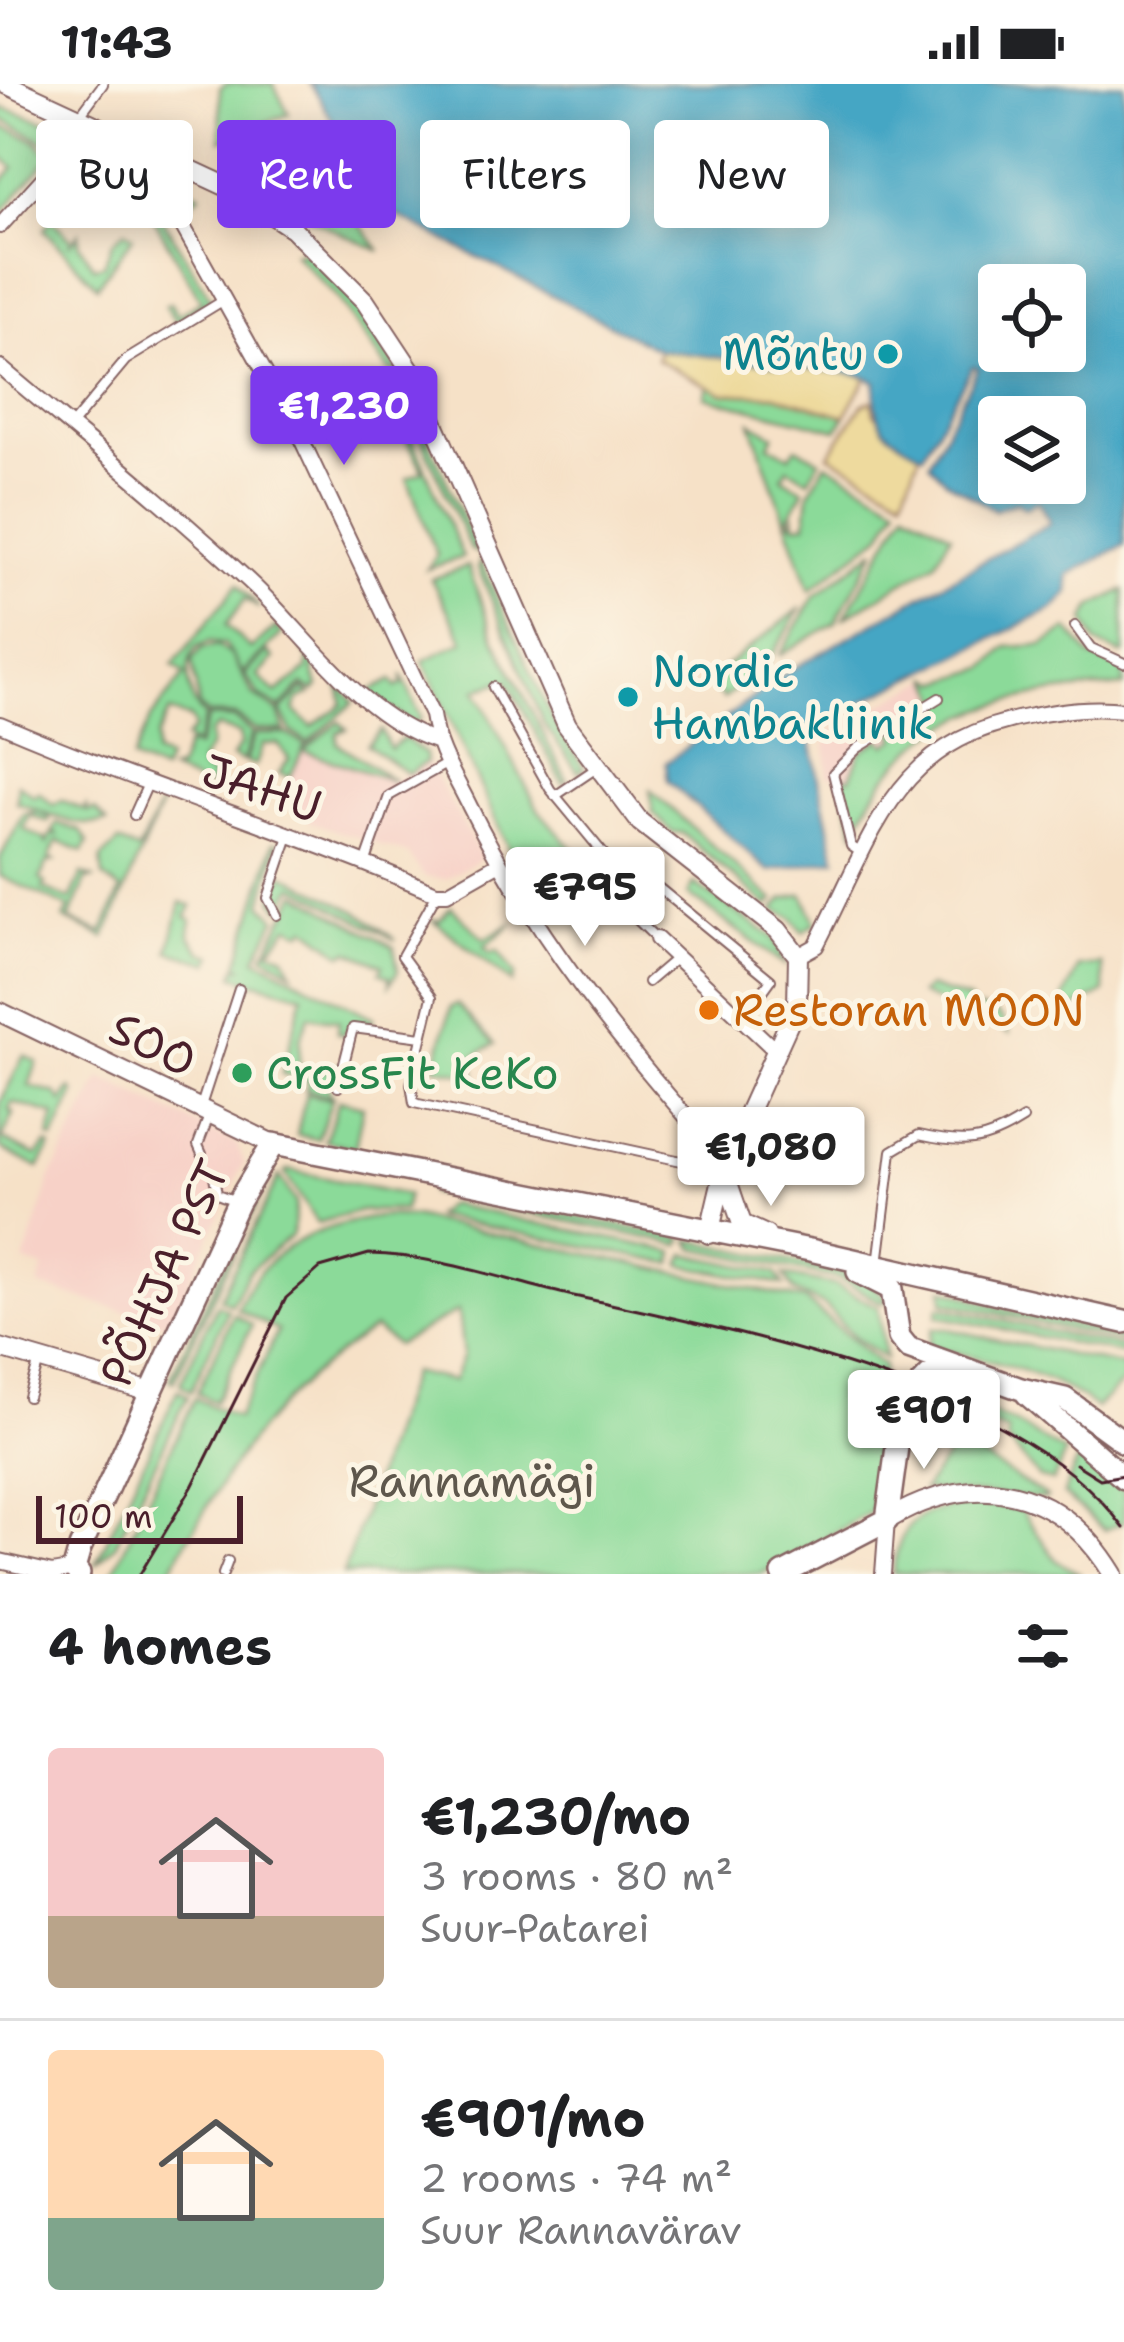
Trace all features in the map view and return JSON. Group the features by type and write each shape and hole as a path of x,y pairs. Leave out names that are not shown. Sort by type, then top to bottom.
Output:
{"main road":[{"name":"PÕHJA PST","path":"74,1572 238,1202 273,1144 709,1234 810,1250 1124,1322"},
{"path":"709,1234 716,1244 884,1281 898,1301 899,1337 908,1348 1021,1390 1065,1399 1124,1442"},
{"path":"783,1574 887,1520 903,1403 929,1376 987,1376"},
{"path":"1021,1390 1092,1445 1124,1478"}],"street":[{"path":"6,84 266,210 323,256 365,301 410,369 537,665 596,768 640,822 778,930 798,956 797,1005 725,1166 709,1234"},
{"path":"0,226 62,164 91,155 137,178 181,223 360,557 432,715 436,741 498,864 600,1016 725,1166 742,1224 810,1250"},
{"path":"0,367 251,583 364,698 412,733 436,741"},
{"path":"798,956 816,946 896,793 947,741 1045,713 1088,707 1124,710"},
{"name":"JAHU","path":"0,724 147,786 366,862 436,893"},
{"path":"436,893 447,893 498,864"},
{"path":"657,939 777,1052"},
{"name":"SOO","path":"0,1012 273,1144"},
{"path":"0,1348 152,1393"},
{"path":"883,1574 887,1520 964,1492 1020,1496 1052,1507 1076,1525 1113,1574"},
{"path":"0,1561 52,1573 74,1572"}],"lane":[{"path":"79,116 104,84"},
{"path":"71,426 126,360 225,299"},
{"path":"1075,626 1090,648 1124,663"},
{"path":"493,687 555,796 627,882"},
{"path":"864,854 851,846 833,773 858,748 939,698"},
{"path":"366,862 388,796 448,764"},
{"path":"555,796 596,768"},
{"path":"134,815 147,786"},
{"path":"278,915 268,898 289,835"},
{"path":"657,939 626,910 622,890 627,882 641,880 659,888 771,980 741,1021"},
{"path":"562,885 594,914 606,917 626,910"},
{"path":"436,893 401,959 432,997 410,1095 424,1108 725,1166"},
{"path":"648,982 676,958"},
{"path":"202,1154 198,1145 204,1112 239,989"},
{"path":"338,1087 353,1028 422,1037"},
{"path":"878,1265 892,1151 919,1135 958,1144 982,1143 1023,1120"},
{"path":"671,1159 674,1144"},
{"path":"214,1176 217,1194 238,1202"},
{"path":"28,1397 40,1360"},
{"path":"223,1574 228,1562"}],"shaded area":[{"path":"931,678 943,702 895,730 898,737 850,779 828,776 825,735"},
{"path":"297,749 393,781 427,761 482,858 446,879 425,877 408,854 308,821 309,814 279,804"},
{"path":"101,1078 237,1144 244,1163 169,1324 38,1286 44,1268 24,1262 51,1177"}],"green space":[{"path":"273,84 289,114 273,120 221,120 220,88"},
{"path":"0,107 41,120 36,120 36,137 0,118"},
{"path":"0,125 36,141 36,173 0,215 0,185 14,167 0,156"},
{"path":"60,228 71,239 69,245 79,233 79,244 94,267 104,265 112,242 125,230 133,237 97,286 44,230"},
{"path":"159,228 168,228 211,299 177,323 165,306 170,303 178,315 201,301"},
{"path":"331,228 363,228 380,251"},
{"path":"303,251 355,302 398,371 389,371 335,296 294,254"},
{"path":"401,377 478,553 470,549 397,383"},
{"path":"709,382 722,393 775,395 845,416 837,430 705,397"},
{"path":"751,422 774,435 769,445 790,456 796,447 820,460 809,480 788,468 782,477 804,490 786,522"},
{"path":"406,423 463,557 427,569 437,555 407,478 423,471 400,426"},
{"path":"826,463 898,505 882,534 810,590 788,527 794,516 795,525 806,524 809,493"},
{"path":"906,509 951,534 935,563 845,617"},
{"path":"876,549 835,623 779,656 815,596"},
{"path":"480,560 553,721 584,768 578,772 544,724 478,568"},
{"path":"468,566 494,637 567,780 563,783 507,680 476,690 539,811 587,865 570,880 522,878 423,661 464,641 431,579"},
{"path":"238,584 259,608 245,599 226,625 251,649 276,627 282,633 243,673 225,644 210,641 196,647 189,664 189,683 194,702 205,716 196,745 185,740 194,728 191,719 169,712 156,738 155,755 167,759 162,772 132,760 151,718 185,674 173,665"},
{"path":"1124,590 1121,654 1096,643 1085,620 1093,606"},
{"path":"801,608 764,668 723,699 709,679"},
{"path":"1068,629 1091,657 1124,669 1124,686 1039,695 964,716 902,759 855,831 841,778 850,778 861,751 881,738 886,745 897,738 893,733 942,702 931,678 941,682 986,668 1007,647 1044,645"},
{"path":"217,645 231,655 254,696 279,712 285,731 255,730 236,716 208,714 199,707 192,660 202,648"},
{"path":"302,648 318,664 313,670 318,686 313,691 303,684 280,708 259,696 245,674 268,652 274,659 258,676 276,693 307,669 309,659"},
{"path":"402,675 421,718 414,724 367,693 392,680 396,687 403,684"},
{"path":"338,683 354,702 308,743 291,731 281,710 304,688 310,694 298,700 294,710 312,727 343,703"},
{"path":"208,717 235,719 252,733 243,761 232,757 241,744 239,734 217,727 210,733 210,746 200,763 203,771 214,775 206,787 170,771 178,769 187,745 197,748"},
{"path":"339,722 347,729 337,733 337,743 394,781 303,751"},
{"path":"381,730 390,749 404,738 425,754 426,762 408,774 367,745"},
{"path":"255,734 288,734 305,745 290,777 279,773 289,759 278,744 263,744 256,765 246,762"},
{"path":"18,784 53,805 62,800 83,810 86,806 87,812 95,810 107,822 71,822 17,803"},
{"path":"650,790 774,900 768,906 682,833 672,832 653,813"},
{"path":"163,800 105,938 64,919 69,908 0,876 0,858 24,814 39,811 50,818 48,822 30,815 24,829 46,840 46,845 51,834 57,835 53,830 57,823 81,831 88,842 83,852 57,841 49,858 55,861 48,862 40,879 46,883 43,888 70,900 82,874 95,879 87,879 69,920 102,933 121,890 103,877 101,859 119,842 138,851"},
{"path":"274,842 278,843 262,903 276,919 256,958 373,1018 371,1024 352,1022 344,1035 337,1033 339,1021 309,1016 300,1039 299,1066 320,1073 338,1065 327,1087 332,1096 306,1090 308,1080 282,1074 303,995 234,976 237,967 244,968 238,964"},
{"path":"283,874 358,912 396,940 294,886 281,909 273,899"},
{"path":"694,884 772,936 786,966 688,894"},
{"path":"297,893 394,947 398,971 390,984 390,977 380,972 383,965 349,951 342,954 306,927 302,932 289,926 270,950 285,956 292,971 264,955"},
{"path":"803,894 816,923 803,932 792,918 774,910 784,899"},
{"path":"181,902 192,906 186,917 191,919 190,936 203,953 213,955 210,963 169,951"},
{"path":"451,907 484,939 514,922 484,947 490,953 497,950 515,975 512,983 432,919 439,921"},
{"path":"1102,965 1105,992 1067,1012 1061,1005 1079,967"},
{"path":"928,987 997,1014 1009,1033 920,994"},
{"path":"457,1004 495,1044 472,1057 476,1077 435,1067 451,1007"},
{"path":"24,1055 37,1062 29,1086 57,1094 62,1102 71,1089 75,1093 54,1139 49,1137 55,1115 12,1102 9,1110 14,1113 2,1139 37,1156 46,1144 51,1146 39,1168 0,1148 0,1103"},
{"path":"306,1094 332,1099 318,1139 297,1135"},
{"path":"339,1100 363,1106 355,1148 325,1141"},
{"path":"267,1172 271,1173 174,1381 170,1379"},
{"path":"285,1173 407,1195 404,1210 361,1211 317,1223"},
{"path":"279,1176 296,1203 292,1235 249,1271 231,1304 220,1298"},
{"path":"429,1187 683,1238 681,1245 431,1193"},
{"path":"448,1204 675,1252 673,1264 434,1216"},
{"name":"Rannamägi","path":"383,1216 413,1217 805,1300 883,1366 882,1385 844,1375 838,1398 849,1409 867,1395 881,1394 871,1512 761,1574 343,1574 411,1372 453,1381 463,1355 458,1311 396,1345 374,1328 336,1355 253,1437 168,1574 112,1574 195,1398 237,1418 278,1331 237,1309 248,1287 296,1242 337,1225"},
{"path":"690,1240 861,1276 889,1300 882,1303 840,1279 694,1248"},
{"path":"686,1254 776,1273 784,1285 681,1265"},
{"path":"784,1275 835,1285 878,1307 885,1358 855,1338 825,1306 794,1291"},
{"path":"943,1288 1008,1310 1124,1336 1124,1342 944,1302"},
{"path":"217,1304 228,1310 191,1391 180,1384"},
{"path":"939,1307 1124,1347 1124,1354 937,1316"},
{"path":"234,1314 252,1325 215,1402 197,1393"},
{"path":"932,1329 1124,1366 1124,1381 1096,1408 1036,1375 928,1346"},
{"path":"178,1390 188,1396 115,1545 95,1565"},
{"path":"943,1393 1014,1423 1065,1453 1053,1481 1039,1478 1007,1440 1008,1432 938,1402"},
{"path":"916,1398 923,1401 928,1422 946,1435 914,1474 906,1453"},
{"path":"957,1442 1047,1497 1046,1499 923,1490"},
{"path":"1081,1453 1124,1492 1124,1522 1105,1530 1063,1494"},
{"path":"979,1504 1020,1509 1057,1561 1081,1574 893,1574 901,1540 917,1519 943,1509"}],"sand":[{"path":"659,350 867,377 845,416 775,395 722,393 656,359"},
{"path":"872,400 874,413 920,453 903,497 829,455 862,405"}],"water":[{"path":"310,84 1124,84 1124,545 1068,575 1069,593 1053,609 808,728 836,859 769,871 668,781 666,763 787,672 1050,523 1040,504 1086,504 1086,396 978,396 978,500 948,482 929,463 978,368 973,366 923,454 884,427 876,409 876,382 862,375 659,350 421,228 630,228 630,120 420,120 420,228 396,214 396,120 331,120"}],"tram line":[{"path":"140,1574 192,1487 286,1298 320,1268 369,1254 468,1269 709,1326 868,1370 945,1400 1015,1435 1076,1478 1124,1528"},
{"path":"1076,1464 1100,1479 1124,1475"}],"place":[{"name":"Mõntu","path":"888,354"},
{"name":"Nordic Hambakliinik","path":"628,697"},
{"name":"Restoran MOON","path":"709,1010"},
{"name":"CrossFit KeKo","path":"242,1073"}]}
